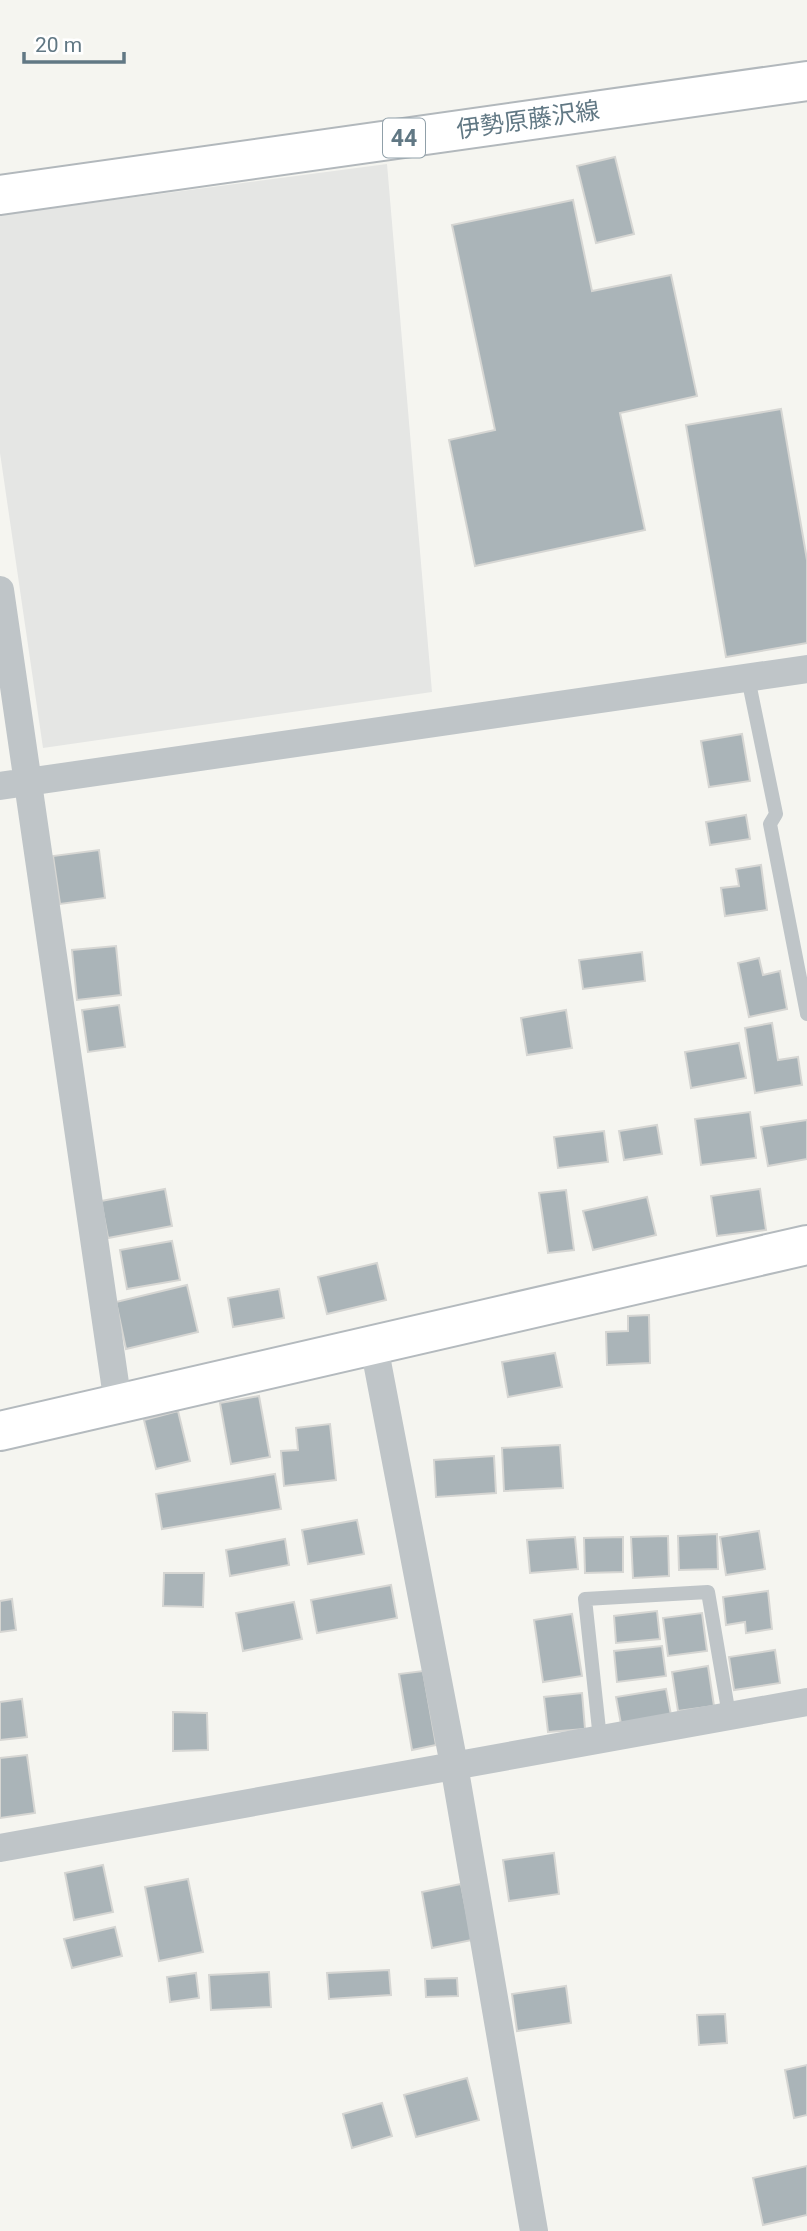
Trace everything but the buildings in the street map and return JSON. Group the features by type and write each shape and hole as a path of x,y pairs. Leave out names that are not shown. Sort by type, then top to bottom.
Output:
{"street":[{"name":"伊勢原藤沢線","path":"0,195 807,81"},
{"path":"0,590 118,1404"},
{"path":"0,786 807,670"},
{"path":"0,1431 807,1245"},
{"path":"374,1346 454,1765 534,2231"},
{"path":"0,1848 807,1702"}],"lane":[{"path":"748,678 776,814 770,824 807,1014"},
{"path":"600,1738 585,1599 708,1592 729,1715"}],"shaded area":[{"path":"387,164 432,692 43,748 0,453 0,215"}]}
